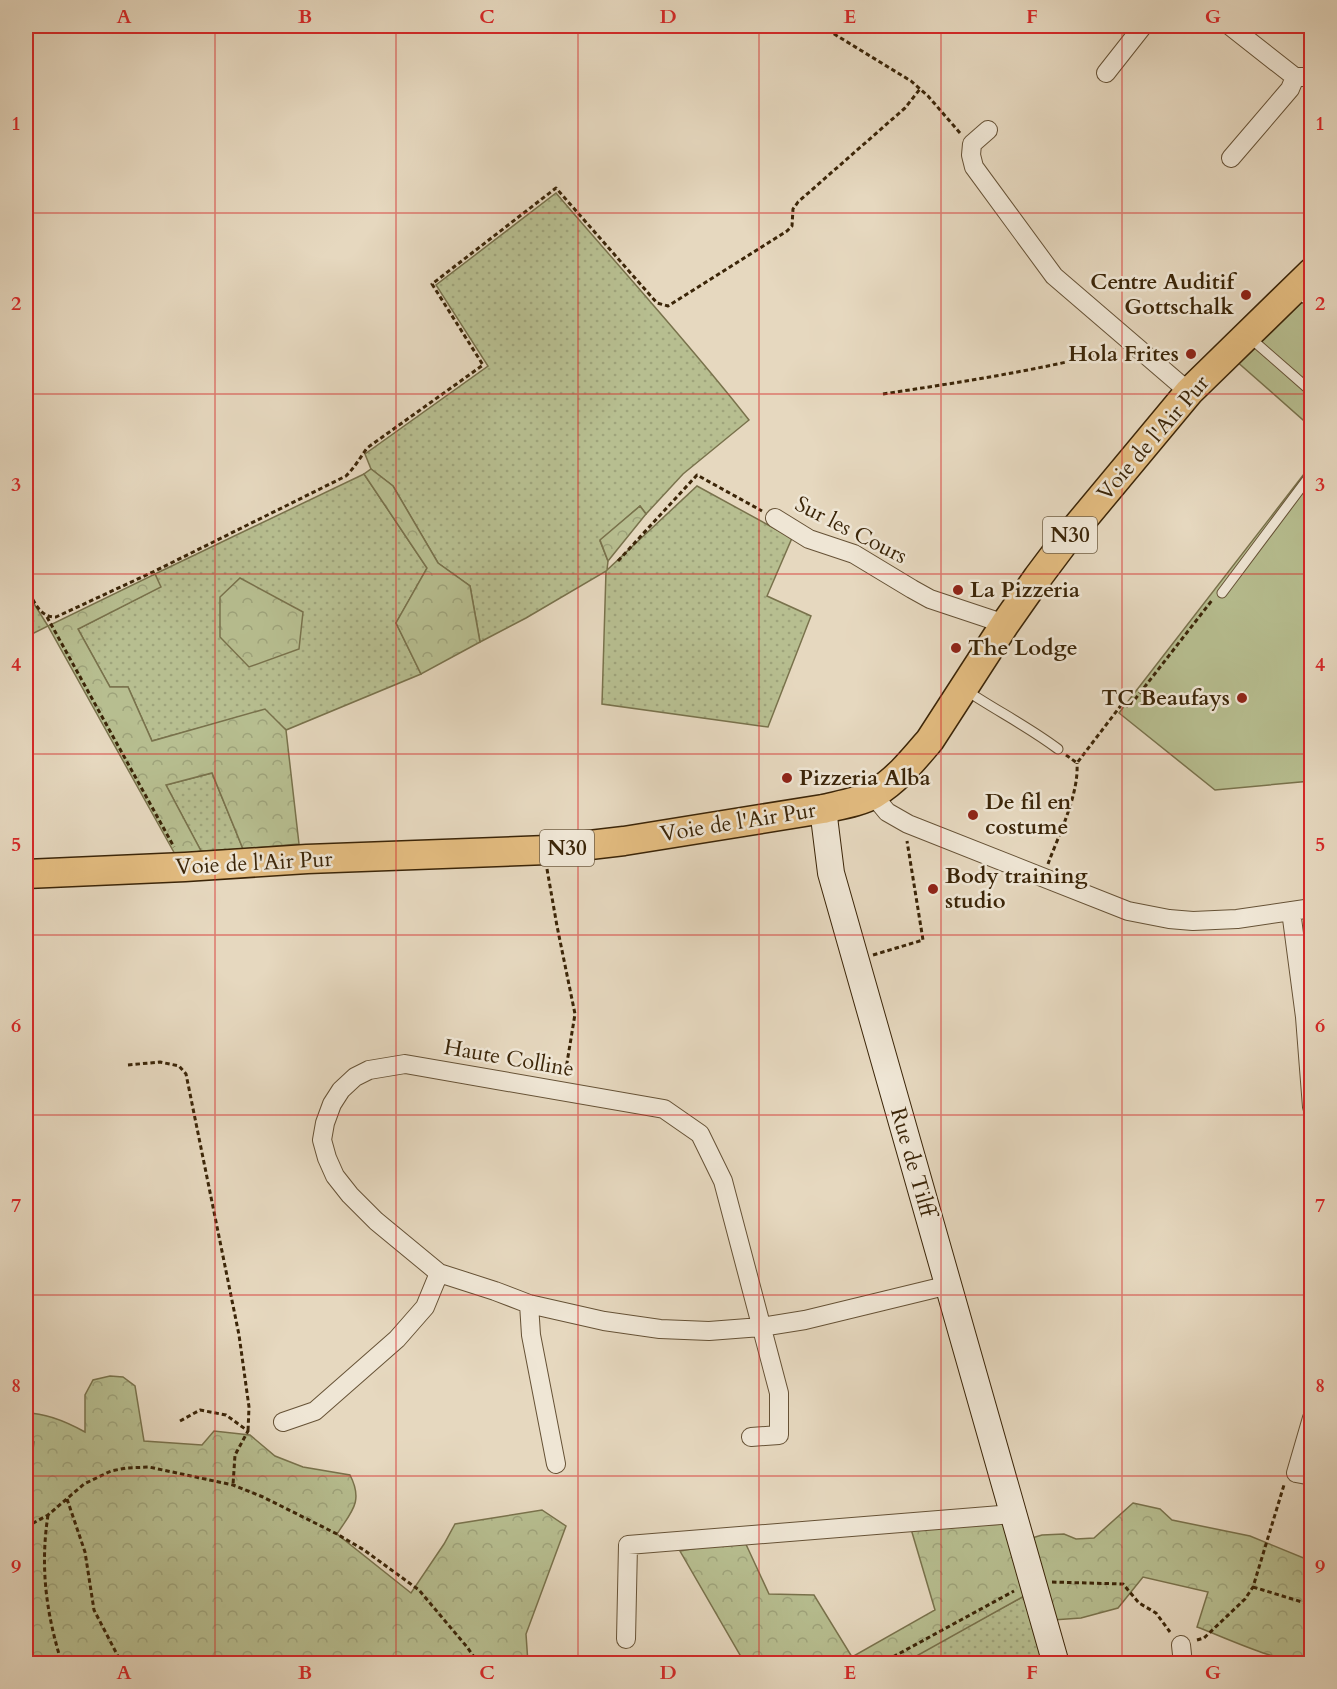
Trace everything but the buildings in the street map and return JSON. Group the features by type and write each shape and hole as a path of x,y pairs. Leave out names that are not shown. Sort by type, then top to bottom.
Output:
{"main road":[{"name":"Voie de l'Air Pur","path":"26,874 307,859 547,850 624,841 824,809 873,795 910,764 930,740 1038,577 1065,541 1189,392 1246,335 1306,288"},
{"name":"Rue de Tilff","path":"824,809 831,873 1056,1664"}],"street":[{"path":"1106,73 1143,26"},
{"path":"1230,26 1303,77 1231,158"},
{"path":"988,130 972,144 974,167 1054,276 1189,392"},
{"name":"Sur les Cours","path":"774,518 809,539 854,554 930,599 1005,624"},
{"path":"873,795 887,812 908,824 1128,910 1169,919 1193,921 1237,919 1311,908"},
{"path":"1291,911 1305,1017 1311,1107"},
{"name":"Haute Colline","path":"439,1273 376,1221 350,1195 335,1176 327,1158 322,1140 325,1123 332,1104 341,1090 355,1077 369,1070 405,1064 664,1109 700,1134 723,1181 779,1393 779,1435 751,1437"},
{"path":"283,1422 315,1411 397,1339 425,1307 439,1273 529,1304 604,1321 660,1329 709,1331 761,1327 805,1320 949,1285"},
{"path":"529,1304 531,1335 556,1464"},
{"path":"1304,1474 1311,1423"},
{"path":"626,1639 628,1545 1013,1514"}],"lane":[{"path":"1246,335 1311,392"},
{"path":"1222,593 1311,473"},
{"path":"963,688 999,712 1035,731 1058,749"}],"path":[{"path":"821,26 911,81 972,144"},
{"path":"47,617 56,617 146,576 346,476 355,467 367,448 483,365 432,284 556,188 657,303 668,306 787,231 792,226 793,209 798,202 905,108 920,89"},
{"path":"883,394 1048,367 1136,345"},
{"path":"618,561 697,475 774,518"},
{"path":"26,586 40,612 47,617 185,867"},
{"path":"1043,877 1075,790 1078,776 1077,763 1122,704 1129,707 1211,600 1222,593"},
{"path":"1058,749 1077,763"},
{"path":"856,960 923,940 907,844 908,824"},
{"path":"547,850 549,885 575,1014 562,1091"},
{"path":"129,1065 160,1062 179,1066 186,1074 239,1335 249,1407 248,1431 235,1455 233,1485"},
{"path":"180,1421 200,1410 226,1415 248,1431"},
{"path":"26,1527 48,1515 84,1484 111,1471 149,1467 233,1485 263,1497 337,1534 364,1550 419,1590 479,1664"},
{"path":"880,1664 1033,1581 1123,1584 1139,1604 1156,1613 1182,1654 1204,1638 1245,1599 1253,1587 1285,1484 1304,1474"},
{"path":"68,1499 85,1552 94,1610 122,1664"},
{"path":"48,1515 44,1545 45,1596 62,1664"},
{"path":"1253,1587 1311,1605"}],"green space":[{"path":"556,193 749,420 683,474 646,514 640,506 600,541 608,561 607,570 697,486 792,538 767,596 811,616 768,727 602,704 606,571 480,642 470,586 438,563 393,486 371,469 365,454 488,366 436,285"},
{"path":"1305,291 1311,296 1311,427 1235,360"},
{"path":"1311,465 1311,781 1215,790 1119,713"},
{"path":"371,469 393,486 438,563 470,586 480,642 421,674 396,623 427,568 364,474"},
{"path":"364,474 427,568 396,623 421,674 286,730 265,710 152,741 128,687 110,687 78,629 160,587 155,574"},
{"path":"640,506 646,514 608,561 600,540"},
{"path":"155,574 161,587 78,629 110,687 128,687 152,741 265,709 286,730 299,844 243,849 212,773 166,785 201,851 176,856 48,626"},
{"path":"240,578 303,612 299,649 249,667 220,637 220,597"},
{"path":"26,591 48,626 26,637"},
{"path":"212,773 243,849 201,851 166,785"},
{"path":"110,1376 123,1377 135,1386 144,1441 202,1445 214,1431 250,1435 275,1456 303,1467 350,1475 356,1500 351,1513 337,1534 411,1593 455,1524 542,1510 566,1526 526,1634 528,1663 26,1663 26,1503 34,1442 26,1441 26,1413 57,1419 85,1432 85,1395 93,1380"},
{"path":"1133,1503 1160,1509 1172,1520 1250,1536 1311,1561 1311,1663 1269,1655 1197,1627 1208,1592 1143,1577 1118,1608 1081,1618 1053,1620 1025,1540 1042,1535 1064,1534 1076,1539 1094,1538"},
{"path":"1005,1524 1026,1595 904,1663 743,1663 680,1551 744,1540 769,1594 814,1595 852,1657 935,1610 911,1529"},
{"path":"1026,1595 1046,1664 899,1664"}],"place":[{"name":"Centre Auditif Gottschalk","path":"1246,295"},
{"name":"Hola Frites","path":"1191,354"},
{"name":"La Pizzeria","path":"958,590"},
{"name":"The Lodge","path":"956,648"},
{"name":"TC Beaufays","path":"1242,698"},
{"name":"Pizzeria Alba","path":"787,778"},
{"name":"De fil en costume","path":"973,815"},
{"name":"Body training studio","path":"933,889"}]}
